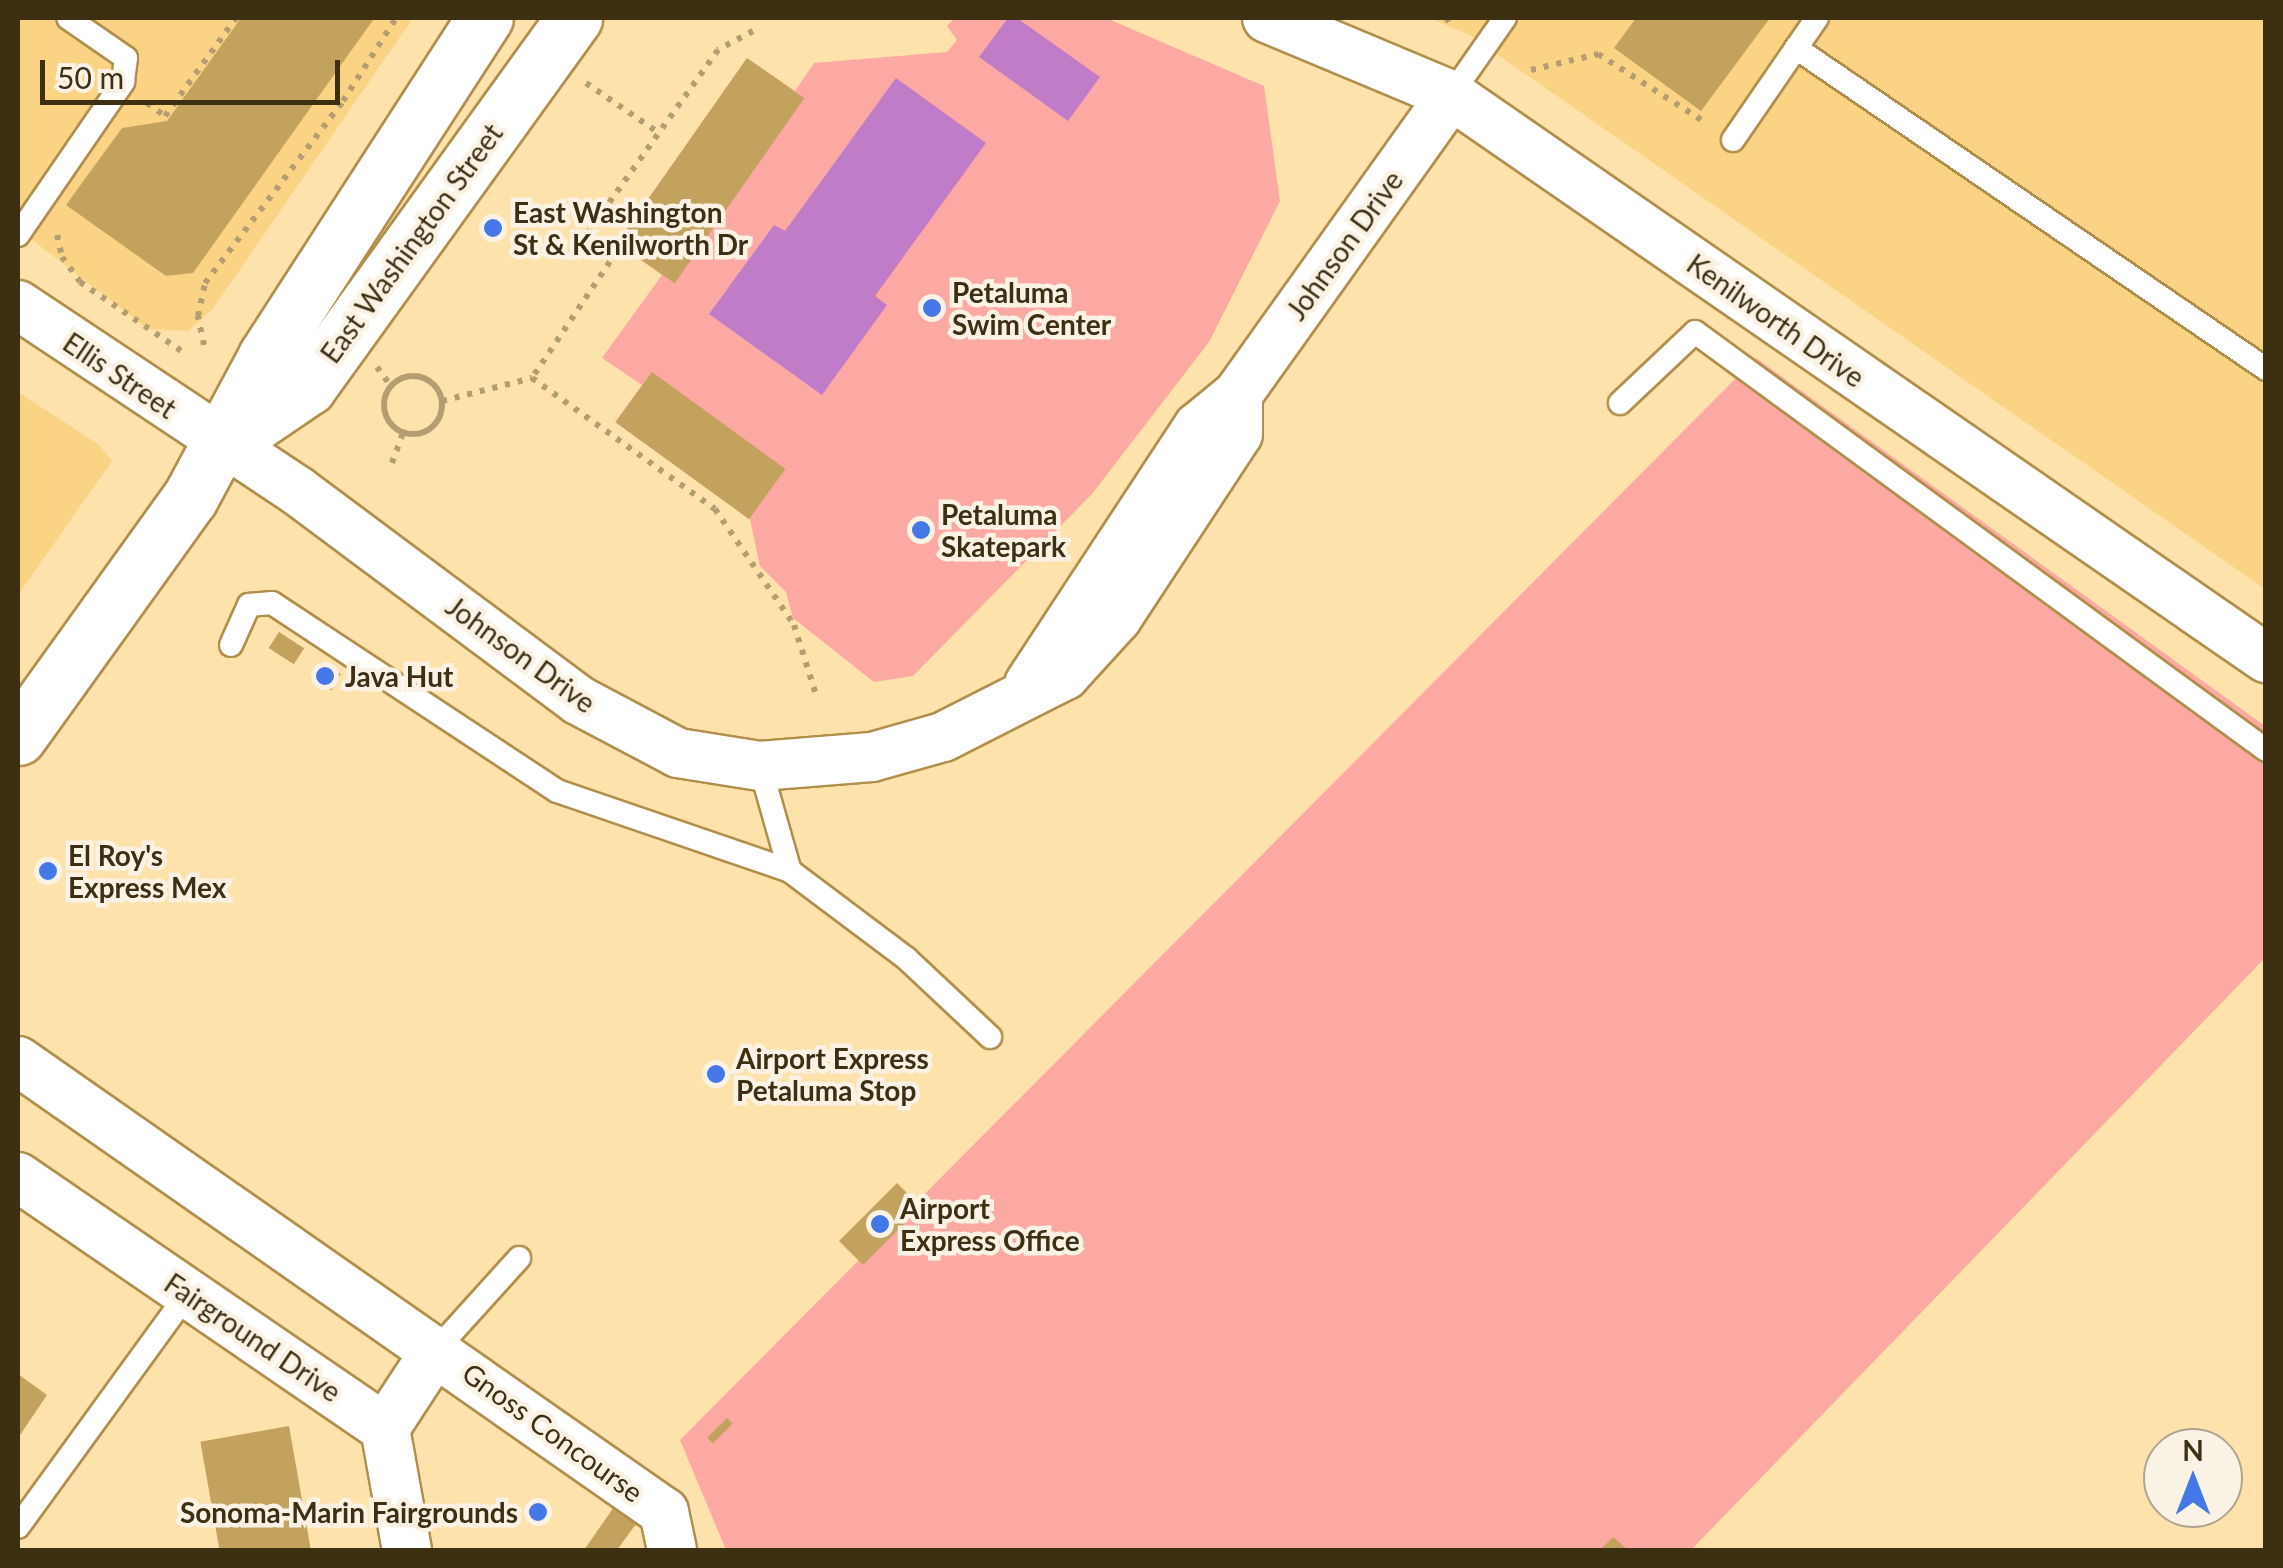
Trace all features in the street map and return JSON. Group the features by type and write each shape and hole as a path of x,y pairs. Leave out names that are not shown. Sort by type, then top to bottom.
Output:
{"main road":[{"name":"East Washington Street","path":"25,709 224,444 266,356 485,18"},
{"name":"East Washington Street","path":"224,444 308,387 574,18"}],"street":[{"name":"Kenilworth Drive","path":"1267,18 1451,95 2266,658"},
{"name":"Johnson Drive","path":"224,444 298,491 578,700 678,753 760,766 872,757 984,722 1022,697 1198,427 1238,394 1451,95"},
{"name":"Ellis Street","path":"18,305 224,444"},
{"path":"18,1061 436,1350"},
{"name":"Fairground Drive","path":"18,1177 386,1428"},
{"name":"Gnoss Concourse","path":"386,1428 436,1350 664,1512 672,1550"},
{"path":"386,1428 407,1550"}],"lane":[{"path":"18,235 123,82 126,58 68,18"},
{"path":"1451,95 1505,18"},
{"path":"1733,140 1817,18"},
{"path":"1796,48 2266,369"},
{"path":"1620,403 1695,332 2266,750"},
{"path":"231,645 249,605 272,602 556,791 790,871 907,959 990,1037"},
{"path":"760,766 790,871"},
{"path":"436,1350 519,1258"},
{"path":"18,1527 189,1292"}],"path":[{"path":"134,110 145,102 164,116 236,18"},
{"path":"204,345 198,316 205,283 344,101 396,18"},
{"path":"442,401 532,378 618,251 589,231 718,50 753,31"},
{"path":"1531,70 1598,54 1733,140"},
{"path":"570,73 659,134"},
{"path":"57,222 62,257 80,282 183,352"},
{"path":"532,378 715,509 794,625 817,698"},
{"path":"425,379 442,401 432,428 403,433 388,421 383,402 398,380 425,379"},
{"path":"392,464 403,433"}],"shaded area":[{"path":"18,18 413,18 212,310 188,331 148,329 18,229"},
{"name":"Petaluma Swim Center","path":"955,18 1106,18 1264,86 1280,201 1209,342 1092,494 913,676 874,682 793,618 786,592 760,566 750,519 615,422 642,385 602,358 662,275 617,243 747,58 795,91 814,63 947,52 957,40 947,26"},
{"path":"1008,18 1017,18 1100,77 1068,121 979,57"},
{"path":"1429,18 2265,18 2265,589 1468,34"},
{"name":"Petaluma Swim Center","path":"896,78 986,143 875,296 887,305 822,395 709,314 774,225 785,231"},
{"path":"1756,358 2265,726 2265,958 1691,1550 726,1550 680,1440"},
{"path":"18,392 98,444 112,461 18,595"}],"building":[{"path":"241,18 373,20 193,273 166,276 66,205 122,128 167,121"},
{"path":"1636,18 1770,18 1701,111 1614,48"},
{"path":"747,58 804,98 675,283 617,243"},
{"path":"652,372 785,469 749,519 616,422"},
{"path":"279,632 304,648 294,664 269,648"},
{"name":"Java Hut","path":"320,662 341,674 331,690 310,678"},
{"name":"Airport Express Office","path":"897,1183 921,1207 863,1265 839,1241"},
{"path":"18,1374 47,1395 18,1438"},
{"path":"727,1418 733,1424 713,1443 707,1438"},
{"path":"289,1426 311,1550 219,1550 200,1442"},
{"path":"616,1504 639,1520 617,1550 584,1550"},
{"path":"1613,1537 1628,1550 1600,1550"}],"place":[{"name":"East Washington St & Kenilworth Dr","path":"493,228"},
{"name":"Petaluma Swim Center","path":"932,308"},
{"name":"Petaluma Skatepark","path":"921,530"},
{"name":"Java Hut","path":"325,676"},
{"name":"El Roy's Express Mex","path":"48,871"},
{"name":"Airport Express Petaluma Stop","path":"716,1074"},
{"name":"Airport Express Office","path":"880,1224"},
{"name":"Sonoma-Marin Fairgrounds","path":"538,1512"}]}
